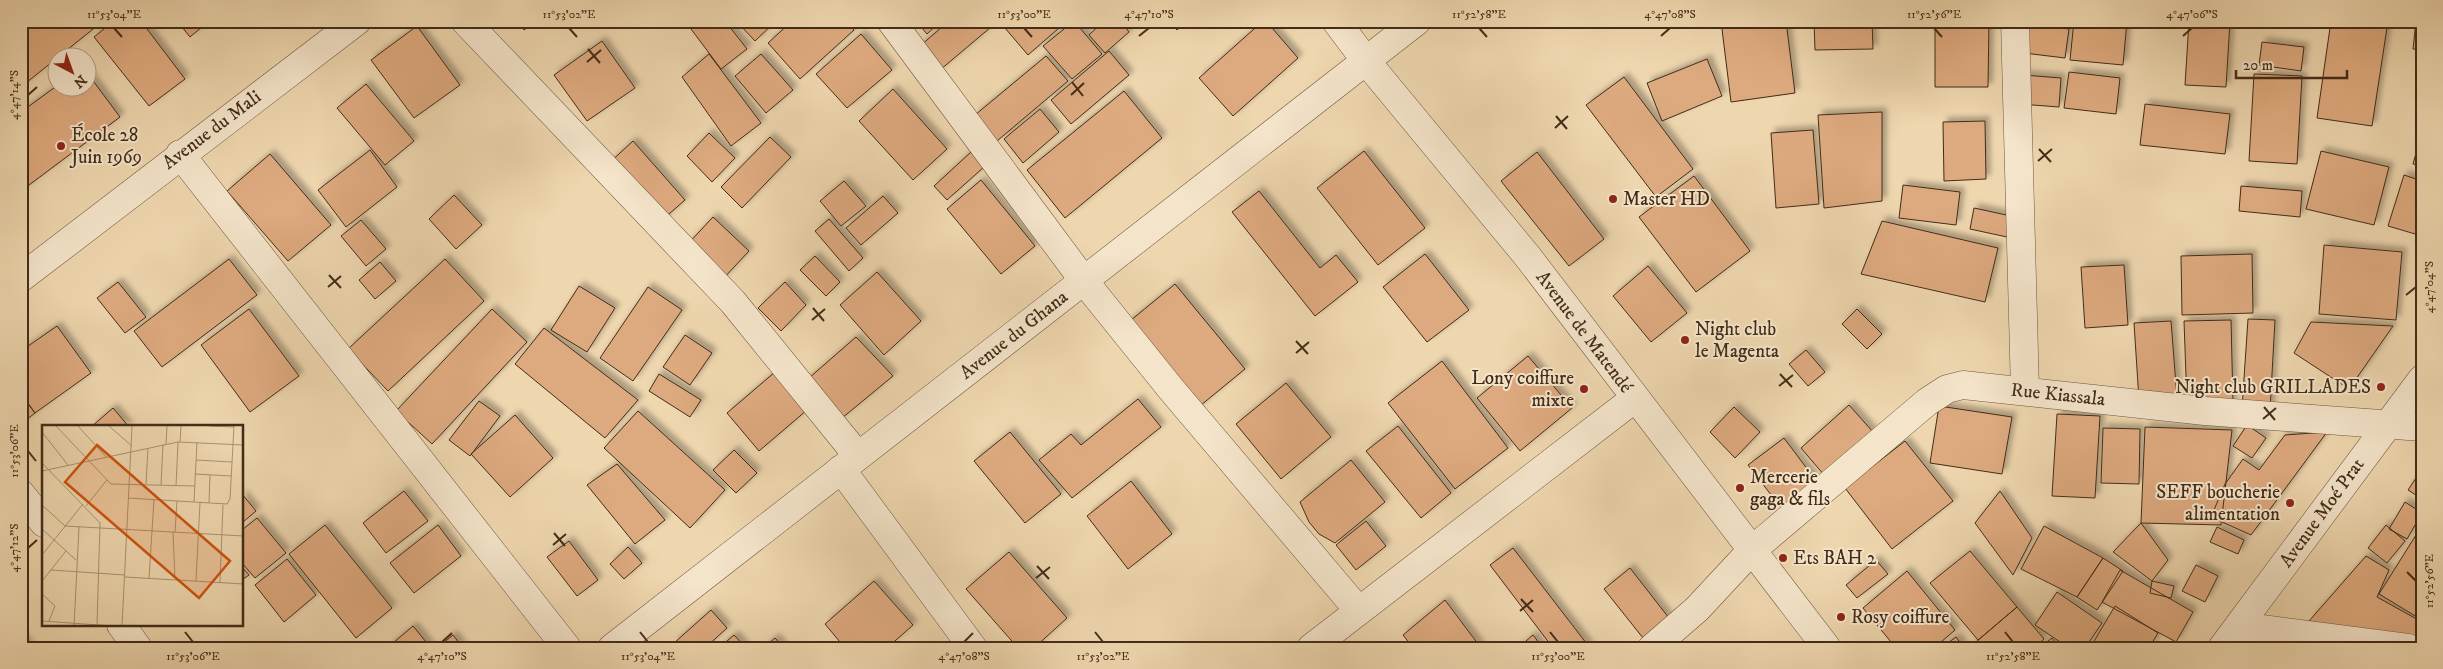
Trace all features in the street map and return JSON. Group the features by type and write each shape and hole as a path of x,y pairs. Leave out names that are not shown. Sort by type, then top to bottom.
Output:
{"street":[{"name":"Avenue du Mali","path":"21,278 180,154 357,21"},
{"path":"465,21 733,302 849,462 973,648"},
{"path":"891,21 1084,280 1171,389 1359,611"},
{"name":"Avenue de Matendé","path":"1336,21 1366,61 1528,257 1634,399 1827,648"},
{"name":"Avenue du Ghana","path":"612,648 1416,21"},
{"path":"2015,21 2025,391"},
{"path":"180,154 567,648"},
{"name":"Avenue Moé Prat","path":"2222,648 2422,379"},
{"name":"Rue Kiassala","path":"1652,648 1697,609 1751,551 1927,402 1947,389 1963,385 2204,411 2422,426"},
{"path":"1311,648 1634,399"},
{"path":"21,494 42,520"},
{"path":"122,626 138,648"},
{"path":"2239,626 2408,648"}],"building":[{"path":"21,21 103,21 69,48 48,48 48,65 21,87"},
{"path":"114,21 141,21 185,79 149,106 94,37"},
{"path":"177,21 209,21 190,37"},
{"path":"518,21 536,21 524,30"},
{"path":"685,21 725,21 747,49 721,69"},
{"path":"736,21 776,21 755,41"},
{"path":"792,21 846,21 854,30 800,79 768,43"},
{"path":"916,21 941,21 927,34"},
{"path":"949,21 986,21 991,27 940,70 920,46"},
{"path":"999,21 1067,21 1028,55"},
{"path":"1074,21 1102,54 1072,79 1043,46"},
{"path":"1104,21 1120,21 1129,32 1105,53 1089,35"},
{"path":"1169,21 1187,21 1177,30"},
{"path":"1263,21 1266,21 1298,58 1233,116 1199,78"},
{"path":"1721,21 1786,21 1795,93 1731,102"},
{"path":"1814,21 1872,21 1873,49 1815,50"},
{"path":"1935,21 1989,21 1988,87 1935,87"},
{"path":"2074,21 2127,21 2123,65 2070,60"},
{"path":"2189,21 2230,21 2226,87 2185,85"},
{"path":"2331,21 2388,21 2372,126 2317,118"},
{"path":"2416,21 2422,21 2422,50 2413,49"},
{"path":"2027,24 2069,29 2065,58 2024,53"},
{"path":"417,26 460,85 414,118 371,60"},
{"path":"861,34 892,70 847,108 816,74"},
{"path":"602,41 635,88 587,121 554,75"},
{"path":"2262,42 2304,47 2301,71 2259,65"},
{"path":"1109,51 1129,75 1071,124 1051,100"},
{"path":"709,54 761,123 731,146 682,77"},
{"path":"761,54 793,90 766,113 735,76"},
{"path":"1046,56 1068,81 997,141 975,115"},
{"path":"1707,59 1722,96 1662,121 1647,83"},
{"path":"2069,72 2120,78 2116,114 2064,108"},
{"path":"2254,74 2302,76 2297,164 2249,161"},
{"path":"2023,75 2061,78 2059,107 2020,104"},
{"path":"1624,77 1693,169 1656,197 1586,105"},
{"path":"366,84 414,141 385,165 337,108"},
{"path":"98,87 120,117 21,191 21,112 48,92 48,98 98,98"},
{"path":"893,89 947,149 913,180 859,121"},
{"path":"1124,91 1162,138 1065,218 1027,170"},
{"path":"2145,104 2230,114 2225,154 2140,145"},
{"path":"1040,109 1059,132 1023,163 1004,139"},
{"path":"1882,112 1882,201 1824,208 1818,115"},
{"path":"1985,121 1986,179 1944,181 1943,122"},
{"path":"1813,130 1819,204 1776,208 1771,133"},
{"path":"2422,132 2422,166 2413,164"},
{"path":"709,133 735,158 712,182 687,156"},
{"path":"770,137 791,157 742,208 721,187"},
{"path":"633,141 685,200 660,222 608,164"},
{"path":"370,150 397,187 346,227 318,190"},
{"path":"1364,151 1425,228 1378,265 1317,188"},
{"path":"2321,151 2389,167 2374,225 2306,209"},
{"path":"971,152 984,167 947,200 934,186"},
{"path":"1537,152 1604,239 1569,266 1501,181"},
{"path":"270,154 331,225 288,261 227,191"},
{"path":"2404,175 2422,181 2422,236 2388,226"},
{"path":"1694,176 1750,251 1696,292 1639,217"},
{"path":"981,180 1035,246 1001,274 947,209"},
{"path":"844,181 866,206 841,226 820,201"},
{"path":"1903,185 1960,192 1956,225 1899,218"},
{"path":"2241,186 2302,191 2300,217 2239,211"},
{"path":"1259,191 1320,268 1336,255 1358,282 1315,316 1232,212"},
{"path":"454,195 482,225 456,249 429,219"},
{"path":"883,196 898,213 861,245 846,228"},
{"path":"1974,208 2011,216 2007,237 1970,229"},
{"path":"713,217 749,251 721,281 685,247"},
{"path":"829,219 863,258 849,271 815,231"},
{"path":"361,220 386,249 366,266 341,236"},
{"path":"1882,221 1998,248 1985,302 1861,274"},
{"path":"2324,245 2402,252 2396,320 2319,314"},
{"path":"1425,254 1469,310 1427,342 1383,287"},
{"path":"2252,254 2253,313 2182,315 2181,256"},
{"path":"815,256 840,282 826,296 800,270"},
{"path":"229,259 257,295 162,367 134,331"},
{"path":"445,259 484,301 388,391 348,349"},
{"path":"380,262 396,281 375,299 359,280"},
{"path":"2124,265 2128,325 2085,328 2081,267"},
{"path":"1648,266 1687,313 1651,342 1613,296"},
{"path":"877,272 921,321 884,355 840,305"},
{"path":"118,282 146,317 125,333 97,298"},
{"path":"785,282 806,305 781,331 758,308"},
{"path":"1175,284 1245,369 1195,410 1125,325"},
{"path":"579,286 615,308 587,352 551,330"},
{"path":"648,287 682,310 633,381 600,358"},
{"path":"249,309 299,376 250,412 201,345"},
{"path":"492,309 527,342 432,444 396,411"},
{"path":"1857,309 1882,334 1867,349 1842,324"},
{"path":"2248,319 2275,320 2270,410 2242,408"},
{"path":"2231,320 2233,403 2187,404 2184,321"},
{"path":"2171,321 2177,398 2139,400 2134,323"},
{"path":"2311,322 2393,326 2349,389 2294,353"},
{"path":"57,326 91,373 35,413 21,393 21,351"},
{"path":"544,328 638,400 605,438 515,364"},
{"path":"685,335 712,353 690,385 663,367"},
{"path":"856,337 893,376 836,423 801,385"},
{"path":"1806,350 1825,372 1808,386 1789,364"},
{"path":"1528,356 1572,408 1520,451 1477,398"},
{"path":"1442,361 1508,448 1455,489 1388,403"},
{"path":"775,372 807,410 759,451 727,413"},
{"path":"659,374 701,400 690,417 649,391"},
{"path":"1286,383 1331,437 1281,479 1236,424"},
{"path":"21,395 35,413 21,424"},
{"path":"1138,399 1161,427 1072,498 1039,460 1071,434 1081,445"},
{"path":"479,401 500,416 470,456 449,440"},
{"path":"1849,405 1873,432 1824,475 1801,448"},
{"path":"1939,406 2012,417 2002,474 1930,463"},
{"path":"1734,407 1760,432 1735,458 1710,432"},
{"path":"113,408 127,425 93,425"},
{"path":"638,411 725,490 690,528 604,448"},
{"path":"2057,414 2100,416 2095,498 2052,496"},
{"path":"515,415 553,458 510,497 471,454"},
{"path":"2247,425 2266,438 2252,458 2233,446"},
{"path":"1398,426 1451,493 1421,518 1366,451"},
{"path":"2145,427 2232,430 2221,525 2141,523"},
{"path":"2103,428 2140,429 2139,484 2101,483"},
{"path":"1010,432 1061,494 1025,523 974,461"},
{"path":"2327,432 2251,535 2211,517 2225,484 2243,459 2259,470 2285,435"},
{"path":"1784,438 1820,486 1785,513 1748,465"},
{"path":"1905,441 1953,501 1892,549 1845,488"},
{"path":"734,450 757,473 736,493 713,470"},
{"path":"1351,460 1385,502 1335,543 1319,534 1309,522 1300,502"},
{"path":"617,464 665,520 635,544 587,485"},
{"path":"2422,469 2422,499 2408,490"},
{"path":"1131,481 1172,534 1128,569 1087,516"},
{"path":"404,491 428,521 386,553 363,523"},
{"path":"2000,491 2032,538 2013,575 1975,523"},
{"path":"244,496 256,511 244,521"},
{"path":"2405,502 2422,513 2407,539 2389,529"},
{"path":"257,518 286,553 255,578 244,565 244,528"},
{"path":"1366,521 1386,546 1356,570 1336,545"},
{"path":"2141,523 2168,560 2152,581 2113,552"},
{"path":"325,525 392,608 356,638 289,554"},
{"path":"438,525 461,556 414,593 390,563"},
{"path":"2386,525 2405,541 2387,563 2368,548"},
{"path":"2044,526 2103,558 2077,597 2021,569"},
{"path":"2217,527 2244,540 2238,554 2210,542"},
{"path":"2416,535 2422,539 2422,620 2379,594"},
{"path":"569,541 598,580 577,596 547,557"},
{"path":"628,547 642,563 624,579 610,564"},
{"path":"1513,548 1590,648 1553,648 1490,565"},
{"path":"1970,551 2017,607 1978,640 1930,583"},
{"path":"1009,552 1067,618 1034,648 1018,648 966,589"},
{"path":"2366,556 2389,570 2377,597 2422,622 2422,646 2309,621"},
{"path":"2103,558 2123,571 2097,610 2077,597"},
{"path":"287,559 316,595 284,622 255,585"},
{"path":"1876,560 1888,574 1857,598 1846,585"},
{"path":"2196,565 2218,576 2205,602 2182,591"},
{"path":"1630,568 1669,618 1643,638 1604,589"},
{"path":"244,569 249,575 244,579"},
{"path":"2120,570 2193,612 2176,642 2102,602"},
{"path":"1907,571 1955,630 1934,648 1896,648 1863,608"},
{"path":"874,581 913,625 887,648 845,648 825,624"},
{"path":"2152,581 2174,586 2171,598 2150,593"},
{"path":"2057,592 2102,623 2085,648 2069,648 2035,625"},
{"path":"1445,600 1481,648 1413,648 1403,635"},
{"path":"2115,606 2158,633 2149,648 2090,648"},
{"path":"2017,607 2044,639 2034,648 1969,648"},
{"path":"711,610 727,628 705,648 678,648 674,643"},
{"path":"413,626 431,648 387,648"},
{"path":"453,635 463,648 437,648"},
{"path":"734,635 746,648 719,648"},
{"path":"1533,635 1543,648 1518,648"},
{"path":"21,636 30,648 21,648"},
{"path":"1956,637 1964,648 1941,648"},
{"path":"775,638 784,648 763,648"},
{"path":"2052,638 2059,648 2039,648"}],"place":[{"name":"École 28 Juin 1969","path":"61,146"},
{"name":"Master HD","path":"1613,199"},
{"name":"Night club le Magenta","path":"1685,340"},
{"name":"Night club GRILLADES","path":"2381,387"},
{"name":"Lony coiffure mixte","path":"1584,389"},
{"name":"Mercerie gaga & fils","path":"1740,488"},
{"name":"SEFF boucherie alimentation","path":"2290,503"},
{"name":"Ets BAH 2","path":"1783,558"},
{"name":"Rosy coiffure","path":"1841,617"}]}
